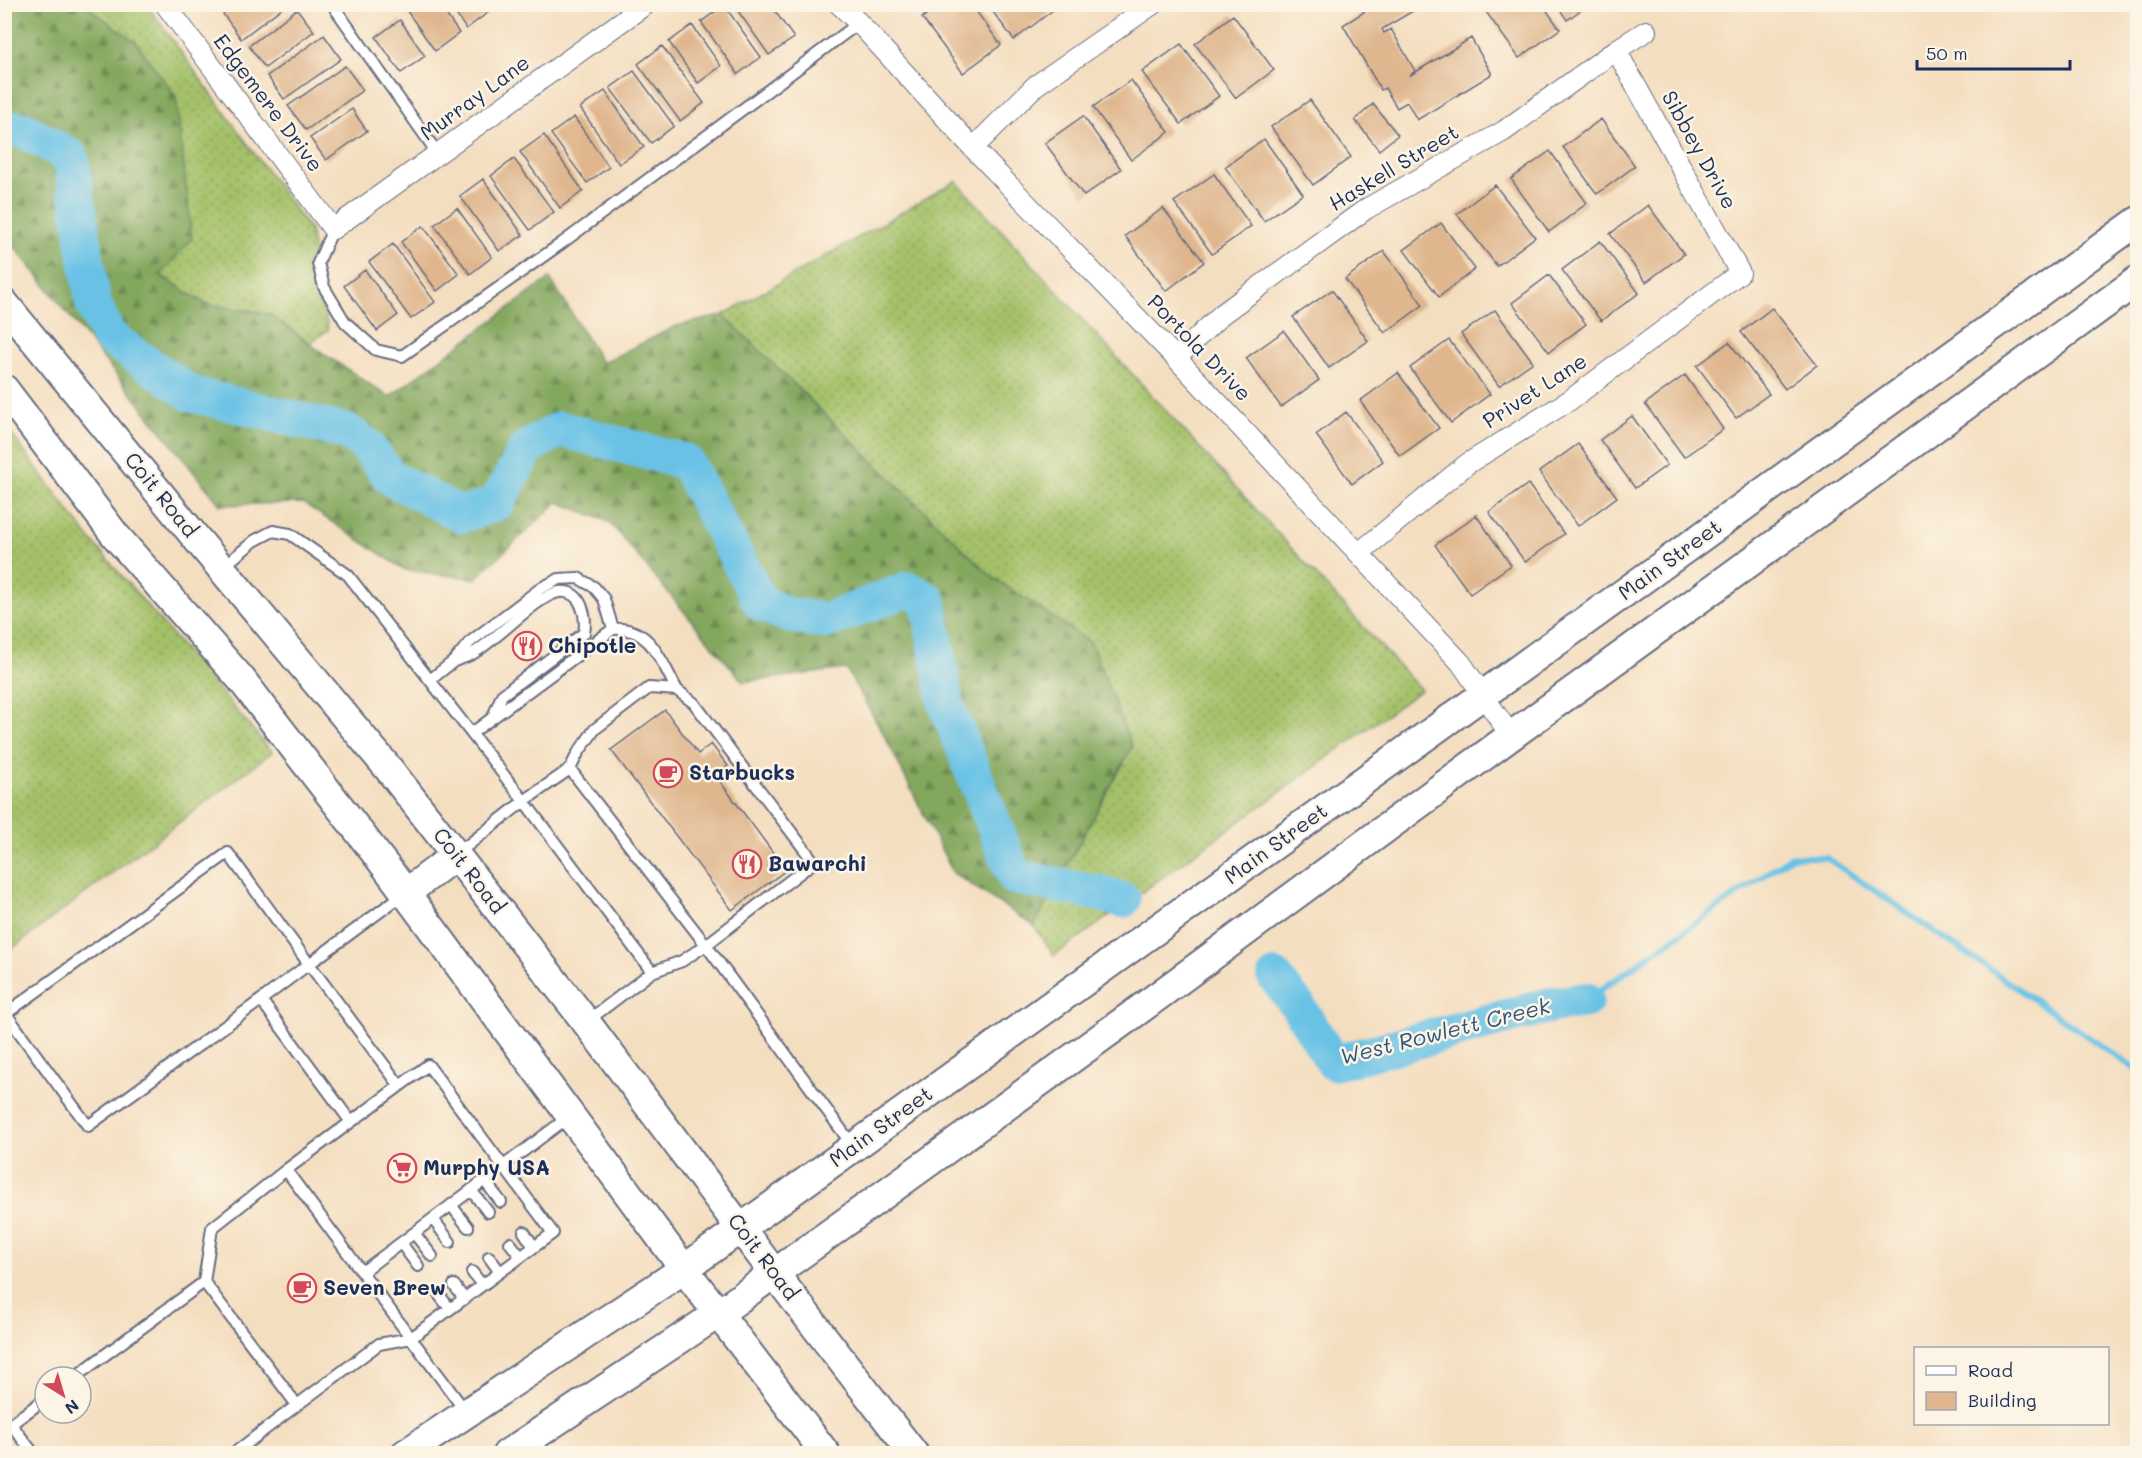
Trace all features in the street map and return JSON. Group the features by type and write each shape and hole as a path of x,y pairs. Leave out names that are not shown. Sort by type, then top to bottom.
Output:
{"main road":[{"name":"Main Street","path":"405,1454 684,1269 2138,221"},
{"path":"507,1454 719,1313 1128,1018 1511,735 2138,280"},
{"name":"Coit Road","path":"4,303 388,768 586,1022 774,1273 914,1454"},
{"path":"4,389 115,534 241,679 405,893 684,1269 825,1454"},
{"path":"405,893 456,855"}],"street":[{"name":"Edgemere Drive","path":"165,4 333,230"},
{"name":"Murray Lane","path":"333,230 646,4"},
{"name":"Portola Drive","path":"839,4 973,148 1176,358 1461,663 1511,735"},
{"path":"973,148 1035,86 1153,4"},
{"name":"Haskell Street","path":"1176,358 1222,314 1366,209 1504,131 1646,31"},
{"name":"Sibbey Drive","path":"1616,50 1740,273"},
{"name":"Privet Lane","path":"1359,553 1467,464 1570,400 1740,273"}],"lane":[{"path":"339,7 438,153"},
{"path":"333,230 318,263 324,287 345,322 376,350 402,356 561,243 859,23"},
{"path":"222,568 254,541 273,531 290,534 348,575 472,733 652,972"},
{"path":"430,680 454,661 470,642 541,588 559,579 578,578 594,587 604,599 613,629"},
{"path":"454,661 472,654 544,598 559,592 569,593 578,599 584,609 586,623 584,633 502,695 493,717"},
{"path":"472,733 613,629 626,628 639,632 650,642 677,690 694,703 814,862 706,945 682,961 652,972 586,1022"},
{"path":"456,855 524,801 570,769 595,729 650,688 677,690"},
{"path":"570,769 706,945 853,1146"},
{"path":"400,1086 309,964 228,853 5,1014 88,1126 261,1000 309,964 405,893"},
{"path":"261,1000 351,1122"},
{"path":"91,1365 204,1282 212,1228 428,1065 553,1233 411,1338 379,1344 232,1454"},
{"path":"362,1272 571,1116"},
{"path":"286,1170 466,1413"},
{"path":"484,1180 501,1202"},
{"path":"471,1190 488,1212"},
{"path":"451,1205 468,1227"},
{"path":"433,1219 450,1242"},
{"path":"524,1232 534,1247"},
{"path":"414,1233 432,1256"},
{"path":"401,1243 418,1266"},
{"path":"510,1243 521,1257"},
{"path":"489,1257 500,1272"},
{"path":"472,1272 482,1285"},
{"path":"204,1282 297,1405"},
{"path":"454,1285 464,1299"},
{"path":"440,1296 450,1309"},
{"path":"11,1424 33,1408"},
{"path":"4,1414 34,1454"}],"green space":[{"path":"5,4 84,5 136,42 176,97 192,239 160,275 205,304 269,314 389,397 550,278 602,363 676,326 723,315 991,576 1091,643 1132,747 1034,926 953,873 882,731 846,669 743,682 609,522 558,502 475,579 405,570 303,503 220,505 5,235"},
{"path":"84,5 147,5 310,230 328,330 310,343 269,314 205,304 160,275 136,42"},
{"path":"956,181 1421,690 1054,956 1034,926 1132,747 1091,643 991,576 723,315"},
{"path":"5,426 87,535 272,752 5,954"}],"building":[{"path":"237,4 287,4 241,39 223,14"},
{"path":"402,4 439,4 459,33 435,51"},
{"path":"449,4 486,4 490,11 466,29"},
{"path":"733,4 770,4 794,38 769,55"},
{"path":"941,4 971,4 1001,45 963,73 922,18"},
{"path":"987,4 1048,4 1053,10 1014,40"},
{"path":"1360,4 1425,4 1382,29 1384,33 1391,29 1415,71 1409,76 1471,38 1492,74 1417,120 1407,102 1397,108 1385,88 1381,90 1343,25 1364,12"},
{"path":"1490,4 1542,4 1560,29 1519,58 1484,9"},
{"path":"1556,4 1589,4 1567,20"},
{"path":"724,5 761,57 738,74 701,22"},
{"path":"297,9 314,31 265,68 249,46"},
{"path":"1233,15 1274,70 1236,98 1195,44"},
{"path":"400,20 425,56 401,73 376,37"},
{"path":"692,25 721,66 698,83 669,42"},
{"path":"324,35 341,59 284,99 267,76"},
{"path":"1181,44 1219,96 1181,124 1142,72"},
{"path":"662,46 704,103 680,121 638,64"},
{"path":"345,66 363,90 306,130 288,106"},
{"path":"634,71 674,126 651,143 610,88"},
{"path":"1131,80 1169,132 1131,160 1093,107"},
{"path":"605,91 644,147 619,164 580,108"},
{"path":"1310,100 1351,157 1313,185 1271,127"},
{"path":"1373,104 1398,135 1379,150 1355,120"},
{"path":"352,109 367,131 326,160 310,138"},
{"path":"1083,116 1121,169 1084,196 1045,143"},
{"path":"574,117 609,167 587,183 551,134"},
{"path":"1601,119 1635,166 1597,194 1563,147"},
{"path":"544,135 583,191 560,208 520,152"},
{"path":"1264,139 1303,194 1264,221 1225,167"},
{"path":"1550,151 1587,203 1549,232 1511,179"},
{"path":"514,159 554,212 530,230 491,176"},
{"path":"1214,174 1251,226 1212,254 1174,202"},
{"path":"483,179 523,235 499,251 460,196"},
{"path":"1495,185 1535,237 1497,266 1457,214"},
{"path":"1648,205 1684,254 1646,282 1610,234"},
{"path":"457,208 492,257 470,274 434,225"},
{"path":"1163,208 1204,262 1166,291 1125,236"},
{"path":"1441,223 1475,269 1439,297 1404,250"},
{"path":"423,226 459,274 437,291 401,242"},
{"path":"1600,241 1639,293 1601,321 1562,270"},
{"path":"393,244 435,302 411,319 369,262"},
{"path":"1384,251 1423,305 1385,333 1345,279"},
{"path":"365,270 398,315 377,331 344,286"},
{"path":"1549,275 1586,324 1549,352 1512,303"},
{"path":"1332,290 1368,341 1329,368 1293,317"},
{"path":"1772,308 1817,365 1785,389 1741,332"},
{"path":"1495,310 1533,362 1499,386 1461,334"},
{"path":"1284,331 1319,380 1281,407 1246,358"},
{"path":"1449,340 1490,394 1451,423 1410,368"},
{"path":"1729,342 1769,394 1736,418 1697,366"},
{"path":"1398,373 1439,428 1400,456 1360,401"},
{"path":"1685,375 1723,429 1684,457 1645,404"},
{"path":"1346,412 1383,461 1352,484 1316,435"},
{"path":"1632,416 1667,465 1635,488 1600,440"},
{"path":"1578,444 1617,497 1578,526 1539,472"},
{"path":"1528,484 1564,534 1525,562 1489,512"},
{"path":"1476,515 1511,565 1470,594 1435,545"},
{"path":"665,710 698,754 711,744 728,766 716,776 786,870 732,910 611,750"}],"waterway":[{"name":"West Rowlett Creek","path":"4,128 24,130 71,157 93,303 109,337 191,394 348,432 366,445 391,478 462,515 497,503 527,448 560,429 686,462 761,603 788,615 826,621 908,589 928,600 946,704 1015,877 1123,900"},
{"path":"1586,1000 1792,856 1827,858 2138,1071"},
{"name":"West Rowlett Creek","path":"1275,977 1297,1005 1334,1063 1551,1005 1586,1000"}],"place":[{"name":"Chipotle","path":"527,646"},
{"name":"Starbucks","path":"668,773"},
{"name":"Bawarchi","path":"747,864"},
{"name":"Murphy USA","path":"402,1168"},
{"name":"Seven Brew","path":"302,1288"}]}
